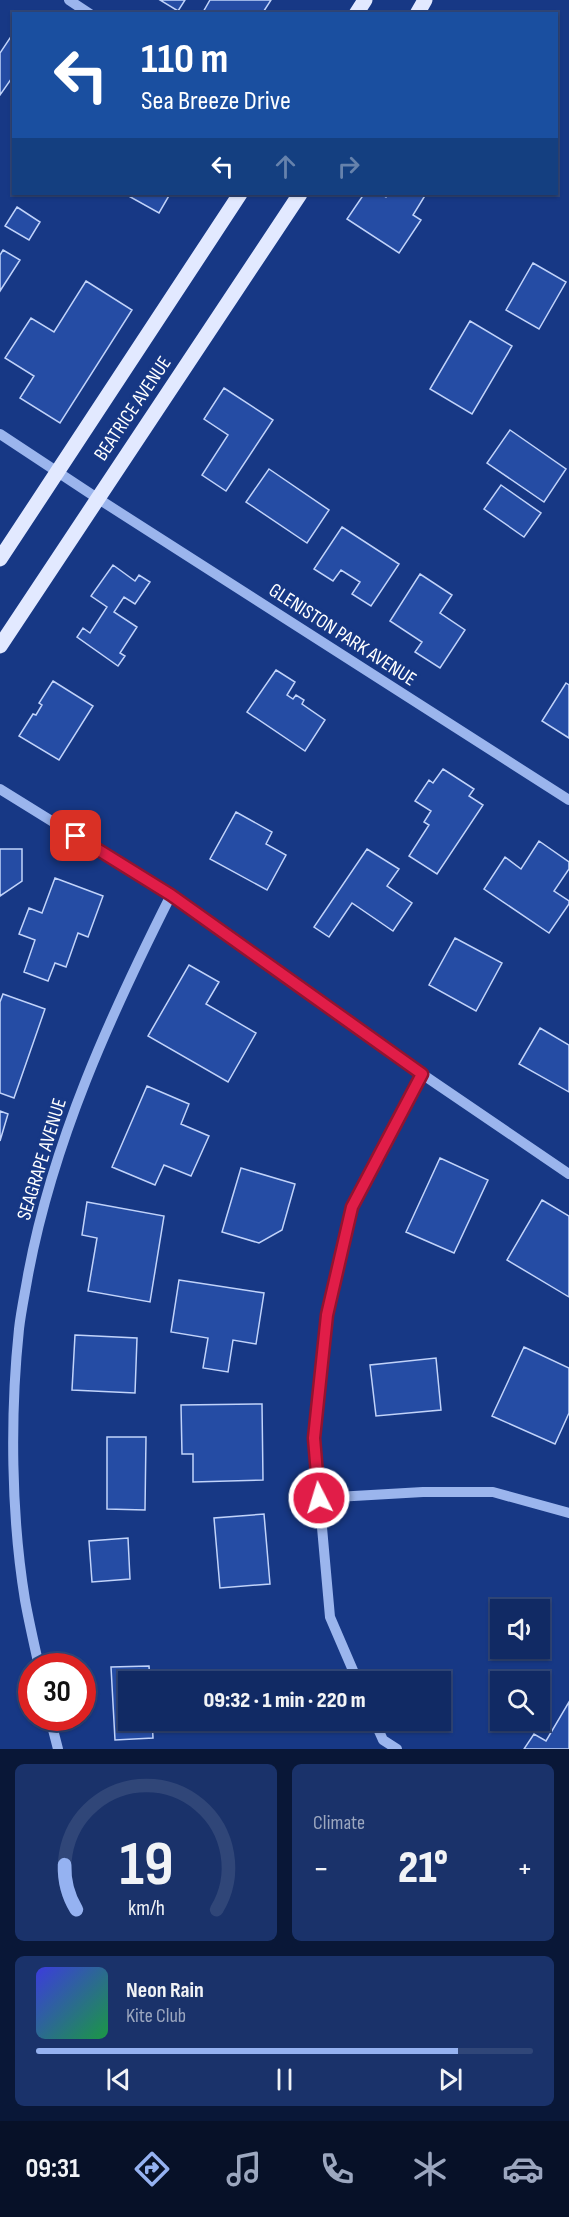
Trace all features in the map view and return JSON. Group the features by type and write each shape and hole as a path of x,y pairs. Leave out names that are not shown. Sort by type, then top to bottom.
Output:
{"main road":[{"name":"BEATRICE AVENUE","path":"0,559 239,195"},
{"name":"BEATRICE AVENUE","path":"0,646 299,195"}],"street":[{"path":"69,0 87,12"},
{"path":"0,434 57,471"},
{"name":"GLENISTON PARK AVENUE","path":"57,471 569,800"},
{"path":"0,789 171,895 422,1074 569,1174"},
{"name":"SEAGRAPE AVENUE","path":"36,1653 25,1599 16,1512 13,1425 19,1328 35,1241 58,1155 85,1080 171,895"},
{"path":"353,1671 330,1617 314,1438 327,1315 352,1207 422,1074"},
{"path":"319,1498 423,1492 493,1492 569,1513"},
{"path":"53,1731 58,1749"},
{"path":"379,1731 383,1740 397,1749"}],"building":[{"path":"160,0 185,0 178,11"},
{"path":"210,0 271,0 263,12 203,12"},
{"path":"12,35 12,78 0,95 0,53"},
{"path":"127,195 169,195 159,213"},
{"path":"363,195 386,197 387,195 425,195 413,215 421,220 399,253 347,219"},
{"path":"17,207 40,222 29,240 5,226"},
{"path":"3,250 20,260 0,291 0,255"},
{"path":"533,263 566,282 539,329 506,310"},
{"path":"86,281 132,310 60,423 20,398 34,376 5,358 31,318 54,332"},
{"path":"470,321 512,346 472,414 430,389"},
{"path":"224,388 273,420 226,491 202,475 228,435 204,419"},
{"path":"510,430 566,469 544,502 487,463"},
{"path":"269,469 329,510 307,543 246,502"},
{"path":"501,485 541,513 524,537 484,509"},
{"path":"342,527 399,564 371,606 352,594 360,582 341,570 333,581 314,569"},
{"path":"113,565 135,581 139,575 150,582 135,604 124,597 114,612 137,627 120,653 125,656 118,666 77,637 83,628 90,633 107,607 91,596"},
{"path":"420,574 452,595 440,613 465,630 440,668 415,652 422,642 390,621"},
{"path":"276,670 295,682 287,695 293,699 296,695 304,700 302,704 325,720 305,751 247,712"},
{"path":"53,681 93,706 59,760 19,736 33,714 36,715 42,705 39,703"},
{"path":"566,683 569,685 569,738 542,721"},
{"path":"443,769 474,789 469,796 483,805 437,874 409,856 429,825 424,822 431,811 415,801 429,780 433,783"},
{"path":"236,812 272,832 266,844 286,855 267,890 210,859"},
{"path":"539,841 569,862 569,869 554,891 569,901 569,904 549,933 484,889 505,857 521,869"},
{"path":"0,849 22,849 22,881 0,896"},
{"path":"367,849 399,869 387,886 412,903 393,931 352,903 329,937 314,927"},
{"path":"55,878 103,896 88,937 78,933 66,967 55,963 48,981 24,972 35,940 19,934 29,908 42,913"},
{"path":"455,938 502,963 476,1011 429,985"},
{"path":"189,965 219,982 206,1004 256,1033 228,1082 148,1036"},
{"path":"3,994 45,1009 14,1098 0,1093 0,1002"},
{"path":"540,1028 569,1045 569,1092 519,1064"},
{"path":"147,1086 189,1104 181,1124 209,1136 191,1176 164,1165 155,1185 112,1167"},
{"path":"0,1111 8,1114 0,1141"},
{"path":"440,1158 488,1180 454,1253 406,1232"},
{"path":"241,1168 295,1184 282,1230 259,1243 222,1232"},
{"path":"542,1200 569,1216 569,1297 507,1260"},
{"path":"87,1202 164,1216 150,1302 88,1291 97,1238 82,1235"},
{"path":"179,1280 264,1293 256,1344 233,1340 228,1372 203,1368 208,1338 171,1332"},
{"path":"75,1335 137,1338 135,1393 72,1390"},
{"path":"524,1347 569,1368 569,1413 555,1444 492,1416"},
{"path":"436,1358 441,1410 376,1416 370,1365"},
{"path":"262,1404 263,1480 193,1482 193,1454 182,1454 181,1405"},
{"path":"107,1437 146,1437 145,1510 107,1509"},
{"path":"264,1514 270,1584 220,1588 214,1518"},
{"path":"128,1538 130,1579 92,1582 89,1541"},
{"path":"149,1666 149,1671 118,1671 118,1731 153,1731 153,1738 115,1740 111,1667"},
{"path":"569,1702 569,1749 524,1749 534,1734 546,1741"}],"route":[{"path":"76,836 171,895 422,1074 352,1207 327,1315 314,1438 319,1498"}]}
